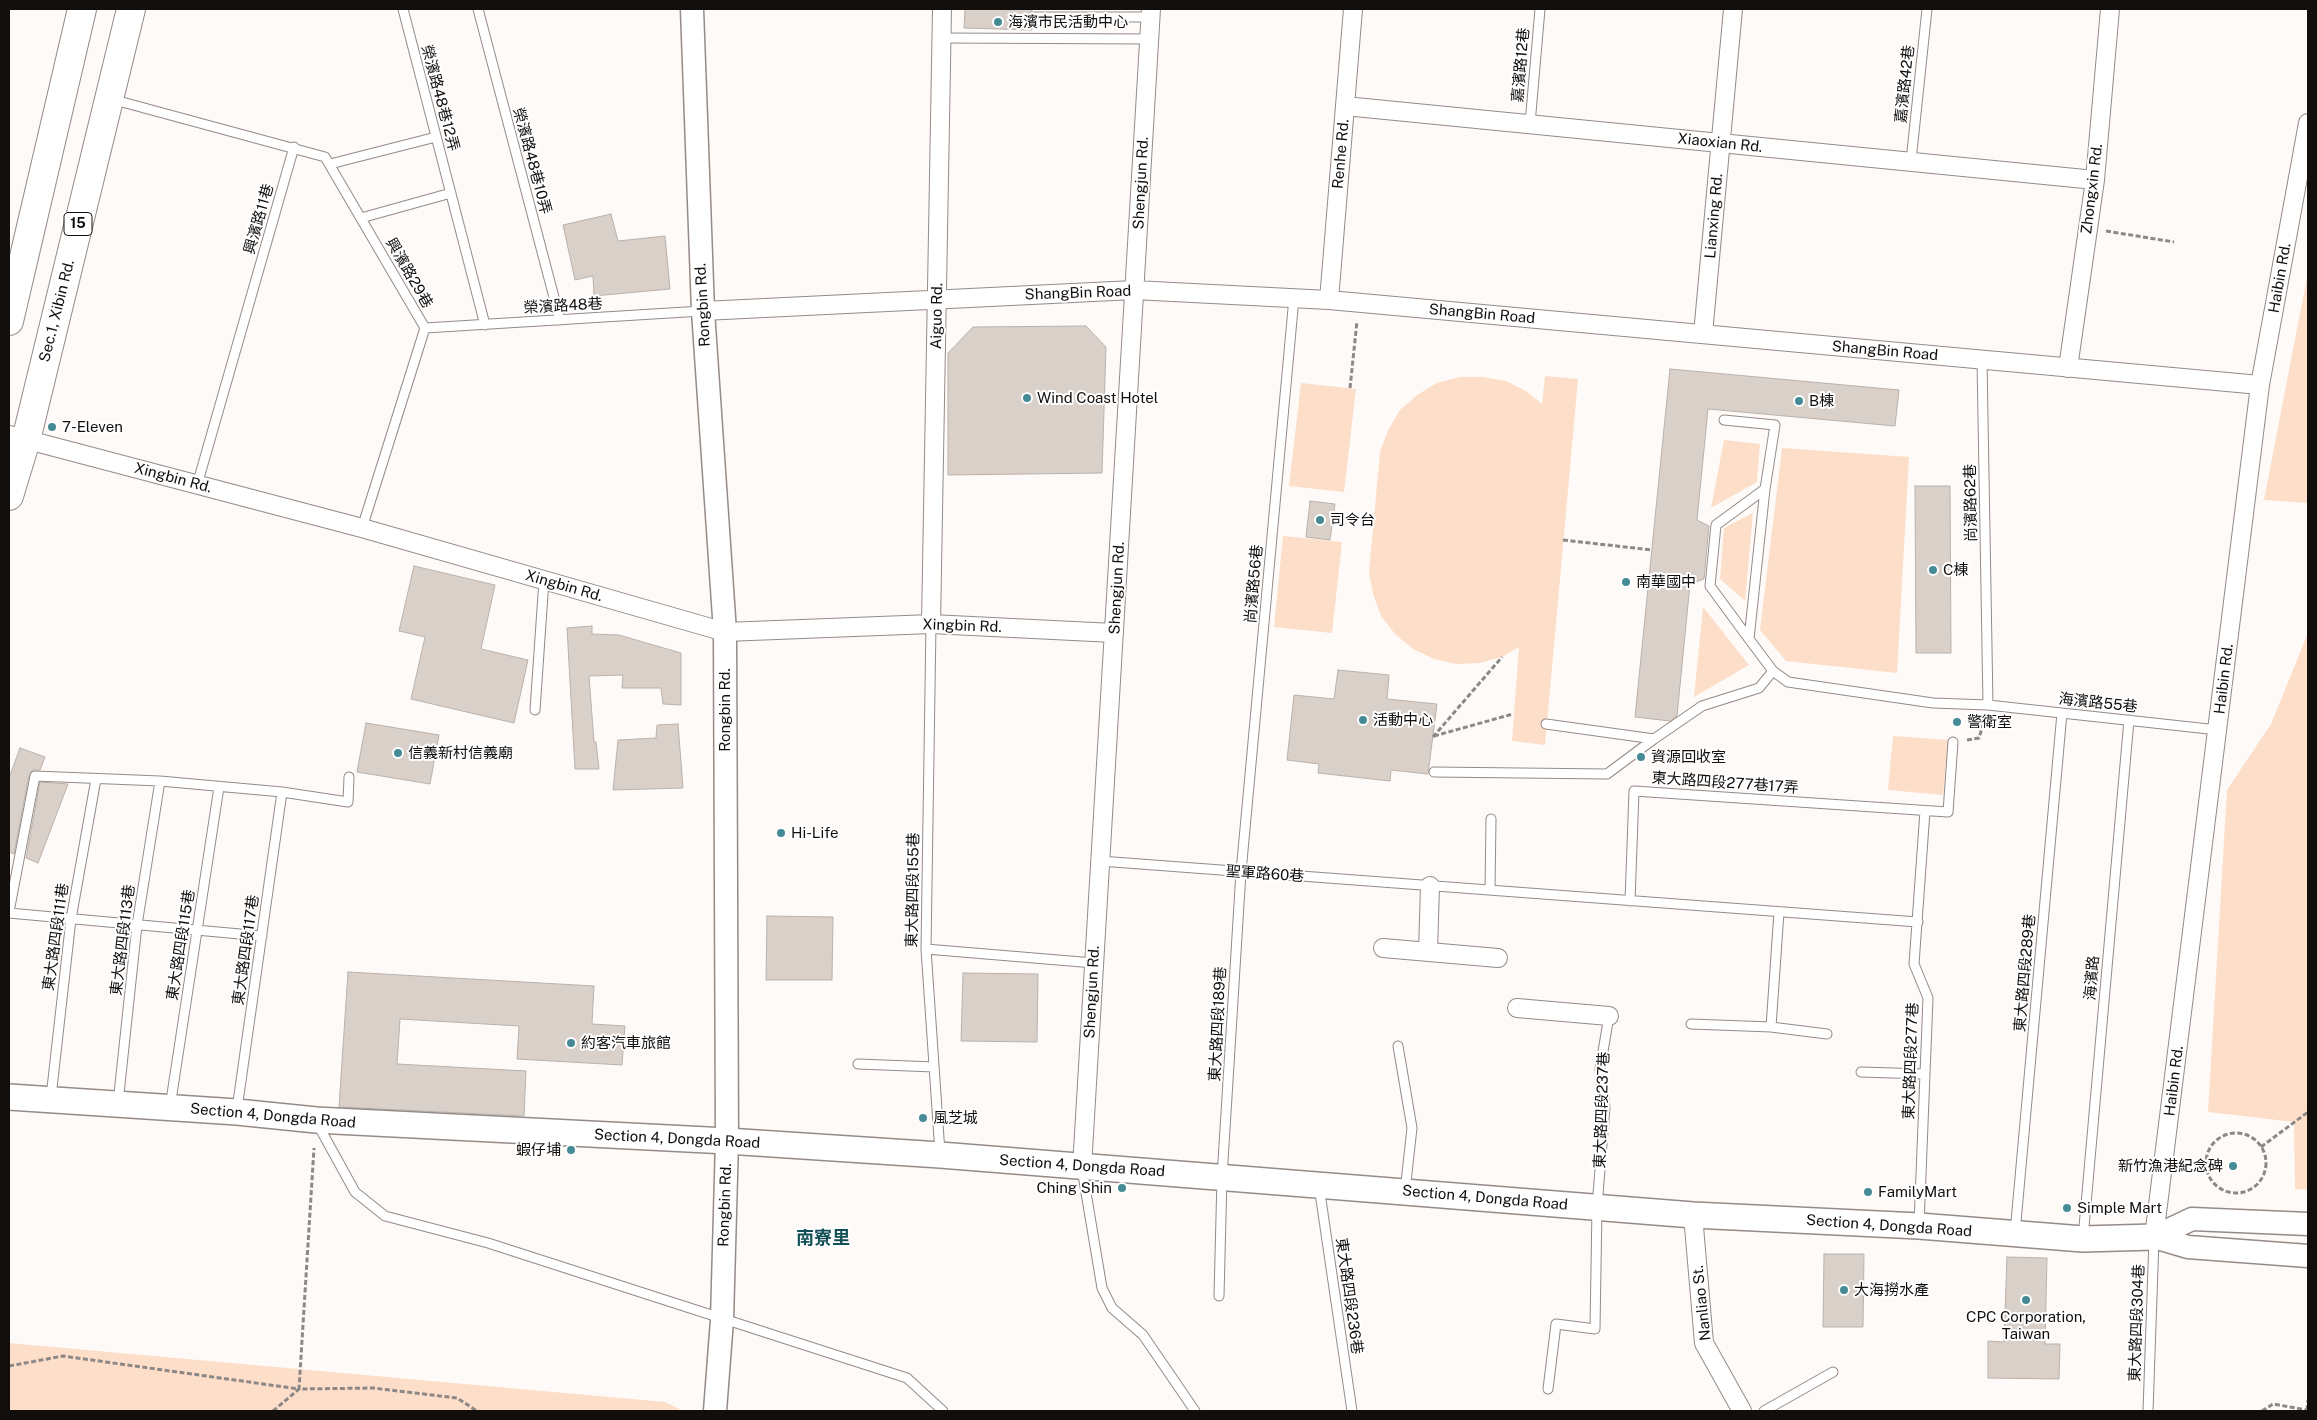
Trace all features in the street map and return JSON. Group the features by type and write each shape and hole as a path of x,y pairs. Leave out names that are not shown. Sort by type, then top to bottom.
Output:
{"main road":[{"path":"9,321 82,9"},
{"name":"Sec.1, Xibin Rd.","path":"9,496 17,437 131,9"},
{"name":"Section 4, Dongda Road","path":"9,1097 237,1112 316,1120 727,1141 940,1155 1693,1215 1919,1226 2083,1239 2154,1236"}],"street":[{"name":"Rongbin Rd.","path":"692,9 702,311 725,632 727,1141 722,1320 716,1411"},
{"name":"Aiguo Rd.","path":"931,624 942,9"},
{"name":"Renhe Rd.","path":"1329,300 1353,9"},
{"name":"Lianxing Rd.","path":"1703,334 1733,9"},
{"name":"Zhongxin Rd.","path":"2068,368 2095,180 2110,9"},
{"name":"Shengjun Rd.","path":"1082,1166 1151,13"},
{"name":"Xiaoxian Rd.","path":"1345,106 2095,180"},
{"name":"Haibin Rd.","path":"2154,1236 2260,386 2308,123"},
{"name":"ShangBin Road","path":"702,311 937,298 1134,290 1329,300 2260,386"},
{"name":"Xingbin Rd.","path":"17,437 362,528 725,632 931,624 1114,634"},
{"path":"1428,952 1430,886"},
{"path":"1383,948 1498,958"},
{"name":"東大路四段237巷","path":"1517,1008 1609,1016"},
{"name":"Nanliao St.","path":"1693,1215 1704,1344 1742,1411"},
{"name":"Section 4, Dongda Road","path":"2154,1236 2192,1219 2308,1224"},
{"name":"Section 4, Dongda Road","path":"2154,1236 2188,1247 2308,1256"}],"lane":[{"name":"榮濱路48巷12弄","path":"403,9 485,324"},
{"name":"榮濱路48巷10弄","path":"478,9 560,320"},
{"name":"嘉濱路12巷","path":"1530,124 1540,9"},
{"name":"嘉濱路42巷","path":"1911,162 1927,9"},
{"path":"1033,17 1151,13"},
{"path":"942,38 1150,39"},
{"path":"108,99 294,147"},
{"path":"330,164 436,138"},
{"name":"興濱路29巷","path":"294,147 326,157 425,328 362,528"},
{"name":"興濱路11巷","path":"197,485 294,147"},
{"path":"361,218 451,194"},
{"name":"尚濱路56巷","path":"1240,872 1294,298"},
{"name":"榮濱路48巷","path":"425,328 702,311"},
{"name":"尚濱路62巷","path":"1982,360 1988,705"},
{"path":"1724,420 1775,425 1765,489 1749,638"},
{"path":"1434,772 1607,774 1702,706 1760,688 1773,671 1710,586 1716,525 1765,489"},
{"path":"535,710 544,580"},
{"name":"東大路四段155巷","path":"931,624 926,949 940,1155"},
{"name":"海濱路55巷","path":"1773,671 1788,682 1933,702 1988,705 2218,730"},
{"name":"東大路四段289巷","path":"2015,1235 2062,713"},
{"name":"海濱路","path":"2083,1239 2129,720"},
{"path":"1546,724 1654,739"},
{"path":"1925,811 1948,812 1953,742"},
{"path":"262,936 9,913 35,776 160,781 282,792 348,802 350,777"},
{"name":"東大路四段111巷","path":"50,1100 71,919 96,779"},
{"name":"東大路四段113巷","path":"118,1104 137,924 160,781"},
{"name":"東大路四段115巷","path":"170,1107 219,787"},
{"name":"東大路四段277巷17弄","path":"1630,901 1634,791 1925,811"},
{"name":"東大路四段117巷","path":"237,1112 282,792"},
{"name":"東大路四段277巷","path":"1919,1226 1928,998 1914,964 1925,811"},
{"path":"1490,890 1491,819"},
{"name":"聖軍路60巷","path":"1100,862 1918,922"},
{"name":"東大路四段189巷","path":"1219,1296 1222,1177 1240,872"},
{"path":"1771,1027 1779,912"},
{"path":"926,949 1094,962"},
{"name":"東大路四段237巷","path":"1548,1389 1556,1324 1595,1329 1597,1207 1605,1106 1600,1069 1609,1016"},
{"path":"1691,1024 1771,1027 1827,1034"},
{"path":"1398,1046 1412,1128 1405,1191"},
{"path":"858,1064 934,1067"},
{"path":"1861,1072 1925,1074"},
{"path":"316,1120 355,1192 385,1216 488,1243 722,1320 907,1378 943,1411"},
{"path":"1082,1166 1102,1288 1112,1308 1143,1336 1194,1411"},
{"name":"東大路四段236巷","path":"1319,1184 1352,1411"},
{"name":"東大路四段304巷","path":"2148,1411 2154,1236"},
{"path":"1764,1411 1833,1372"}],"path":[{"path":"2088,228 2174,242"},
{"path":"1350,388 1360,303"},
{"path":"1563,540 1652,550"},
{"path":"1502,657 1433,737 1513,714"},
{"path":"1953,742 1979,738 1988,705"},
{"path":"2261,1147 2308,1112"},
{"path":"274,1411 299,1389 316,1120"},
{"path":"2236,1133 2245,1134 2261,1147 2265,1156 2264,1176 2250,1190 2231,1194 2221,1190 2208,1176 2206,1156 2210,1147 2217,1140 2236,1133"},
{"path":"9,1366 63,1356 299,1389 373,1388 457,1398 478,1411"},
{"path":"2262,1411 2273,1404 2307,1411 2308,1400"}],"shaded area":[{"path":"2308,272 2308,503 2264,500"},
{"path":"1545,376 1578,379 1545,745 1512,741 1519,647 1502,657 1479,663 1456,664 1434,659 1413,649 1395,634 1381,616 1373,594 1369,572 1380,452 1388,430 1400,410 1417,395 1437,383 1460,377 1483,377 1506,381 1526,391 1542,404"},
{"path":"1301,383 1356,389 1344,492 1289,486"},
{"path":"1724,440 1760,444 1757,482 1711,508"},
{"path":"1782,448 1909,457 1897,673 1786,661 1760,630"},
{"path":"1753,513 1745,601 1720,579 1724,528"},
{"path":"1283,536 1342,542 1332,633 1274,627"},
{"path":"1703,607 1749,665 1694,697"},
{"path":"2308,633 2308,1190 2295,1189 2294,1122 2208,1112 2227,790 2271,724"},
{"path":"1893,736 1948,740 1943,795 1888,790"},
{"path":"9,1343 665,1402 683,1411 9,1411"}],"building":[{"name":"海濱市民活動中心","path":"965,9 1033,9 1027,17 1028,21 1032,23 1032,30 964,28"},
{"path":"611,214 618,241 665,236 670,289 594,296 593,276 575,280 563,225"},
{"path":"1086,326 1106,347 1102,473 948,475 948,353 973,327"},
{"path":"1670,369 1899,390 1895,426 1708,409 1697,520 1709,526 1704,579 1690,584 1677,716 1670,721 1635,717"},
{"name":"C棟","path":"1915,486 1950,486 1951,653 1916,653"},
{"name":"司令台","path":"1310,501 1335,504 1330,540 1306,537"},
{"path":"414,566 495,585 481,649 528,660 514,723 411,699 425,637 399,631"},
{"path":"592,626 592,634 619,635 681,653 681,705 663,704 661,688 622,688 623,675 589,676 594,742 596,742 599,769 575,769 567,628"},
{"name":"活動中心","path":"1338,670 1389,675 1387,699 1437,704 1428,774 1391,770 1390,781 1318,773 1319,764 1287,760 1294,695 1334,699"},
{"name":"信義新村信義廟","path":"366,723 439,735 430,784 357,772"},
{"path":"678,724 683,788 613,790 618,740 656,738 657,725"},
{"path":"20,748 45,757 40,770 33,770 29,775 14,854 9,852 9,778"},
{"path":"40,782 68,784 38,863 26,858"},
{"path":"767,916 833,917 832,980 766,980"},
{"name":"約客汽車旅館","path":"348,972 594,986 592,1024 625,1026 622,1065 517,1059 519,1026 400,1019 397,1064 526,1071 524,1116 339,1107"},
{"path":"963,973 1038,974 1037,1042 961,1041"},
{"name":"大海撈水產","path":"1824,1254 1864,1254 1863,1327 1823,1327"},
{"name":"CPC Corporation, Taiwan","path":"2007,1257 2047,1258 2045,1344 2060,1344 2059,1379 1988,1378 1988,1341 2004,1342"}],"place":[{"name":"海濱市民活動中心","path":"998,22"},
{"name":"Wind Coast Hotel","path":"1027,398"},
{"name":"B棟","path":"1799,401"},
{"name":"7-Eleven","path":"52,427"},
{"name":"司令台","path":"1320,520"},
{"name":"C棟","path":"1933,570"},
{"name":"南華國中","path":"1626,582"},
{"name":"活動中心","path":"1363,720"},
{"name":"警衛室","path":"1957,722"},
{"name":"信義新村信義廟","path":"398,753"},
{"name":"資源回收室","path":"1641,757"},
{"name":"Hi-Life","path":"781,833"},
{"name":"約客汽車旅館","path":"571,1043"},
{"name":"風芝城","path":"923,1118"},
{"name":"蝦仔埔","path":"571,1150"},
{"name":"新竹漁港紀念碑","path":"2233,1166"},
{"name":"Ching Shin","path":"1122,1188"},
{"name":"FamilyMart","path":"1868,1192"},
{"name":"Simple Mart","path":"2067,1208"},
{"name":"大海撈水產","path":"1844,1290"},
{"name":"CPC Corporation, Taiwan","path":"2026,1300"}],"district":[{"name":"南寮里","path":"823,1238"}]}
